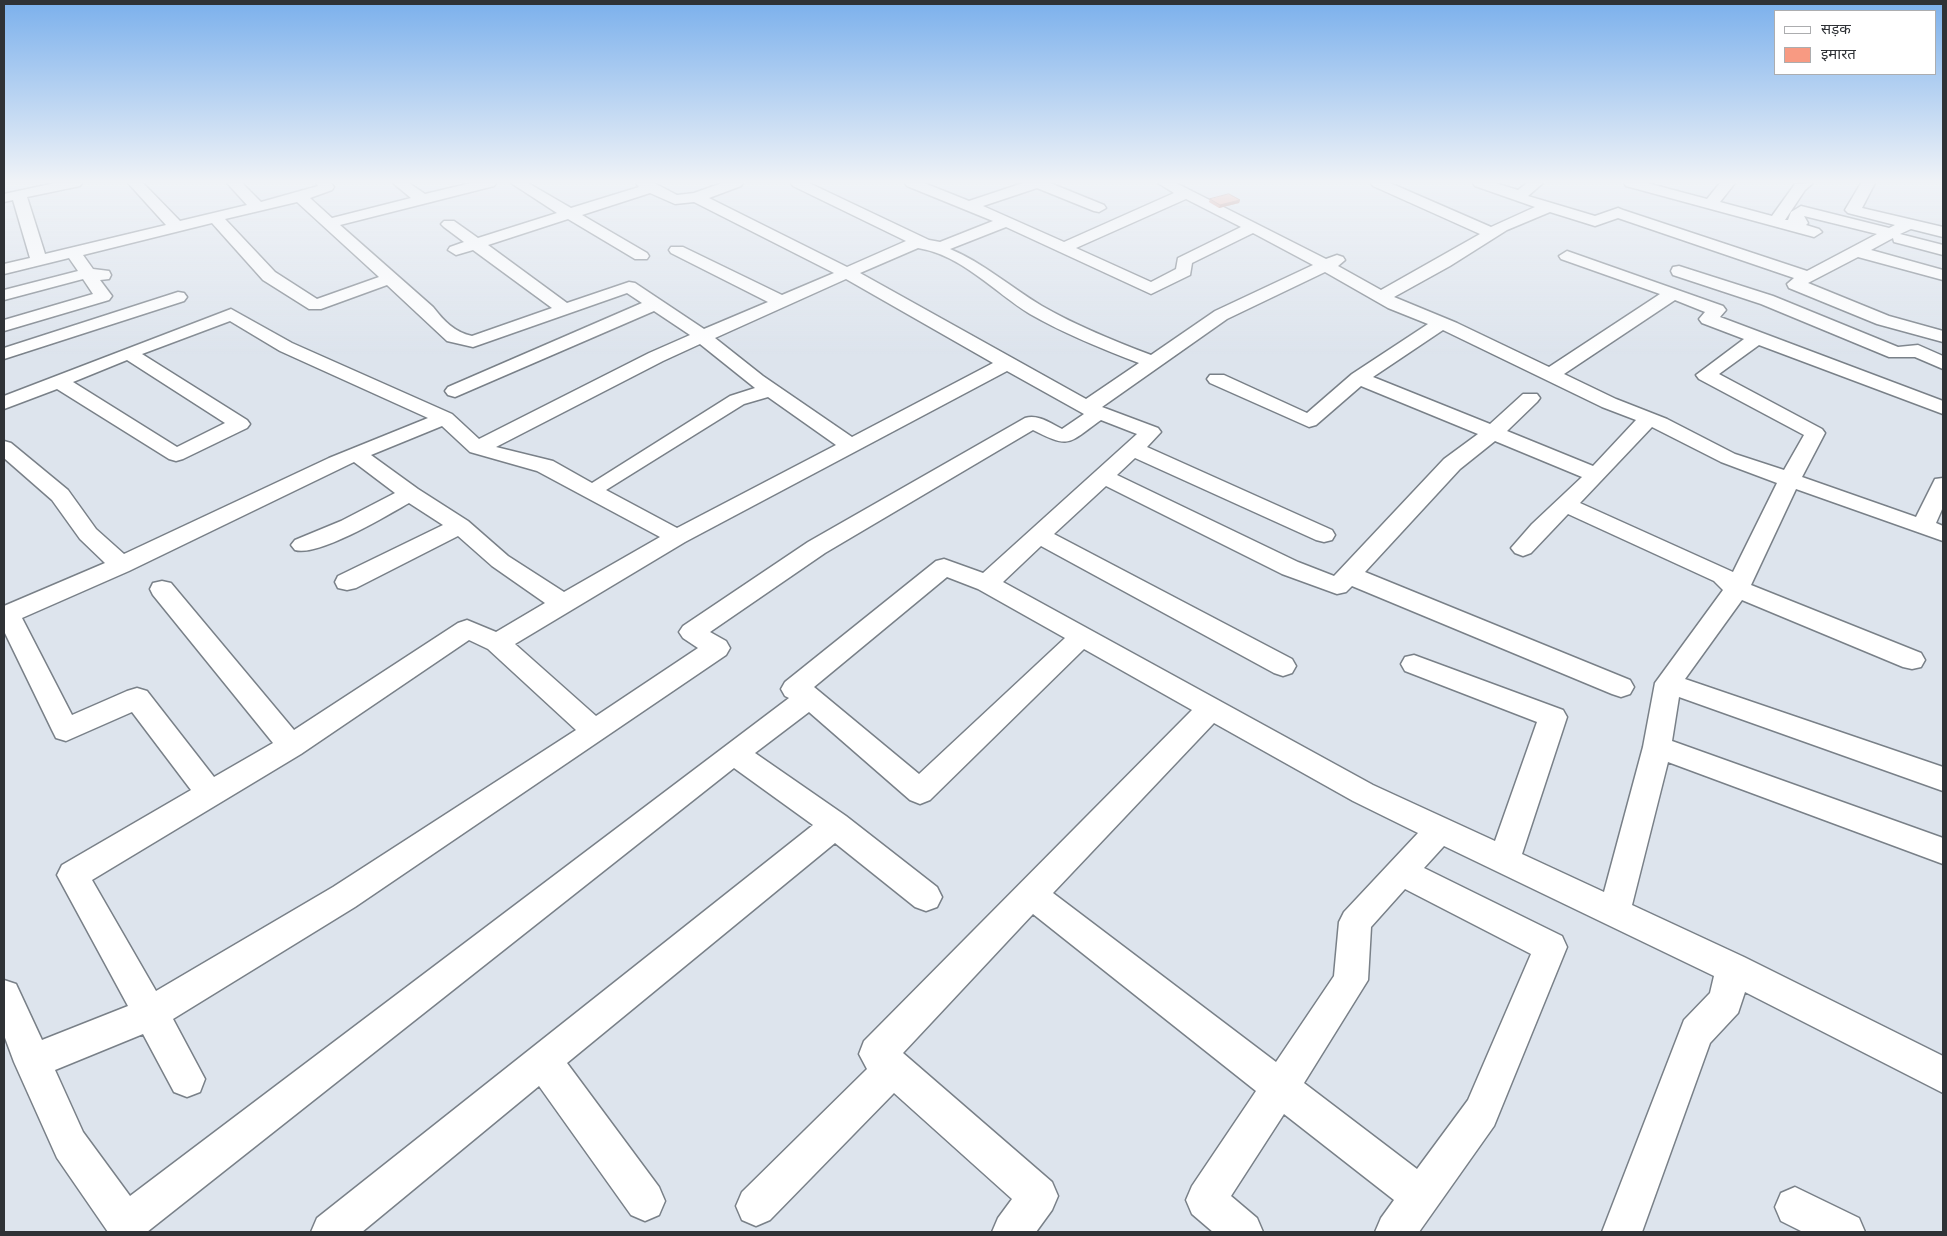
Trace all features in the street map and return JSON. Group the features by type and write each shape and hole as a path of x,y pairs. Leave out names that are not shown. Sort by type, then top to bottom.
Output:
{"street":[{"path":"33,241 39,260"},
{"path":"4,269 121,241"},
{"path":"237,241 269,276 315,305 390,279"},
{"path":"347,241 427,311 437,324 453,336 473,342 629,287 702,336 771,390 850,445"},
{"path":"474,241 565,310"},
{"path":"456,250 484,241"},
{"path":"615,241 641,256"},
{"path":"783,241 848,273 1093,410 1151,432 988,583"},
{"path":"917,241 966,261 1035,309 1090,338 1153,362"},
{"path":"477,448 656,356 916,243 941,247 957,241"},
{"path":"1048,241 1151,289 1184,271 1184,261 1226,241"},
{"path":"1070,245 1080,241"},
{"path":"1287,241 1329,258 1381,297 1609,403 1648,418 1728,458 1790,478 1933,530 1943,484"},
{"path":"1381,297 1444,263 1480,241"},
{"path":"1700,241 1808,277"},
{"path":"1876,241 1795,284 1882,320 1943,337"},
{"path":"1911,241 1943,250"},
{"path":"677,250 782,302"},
{"path":"4,326 103,296 96,274 74,252"},
{"path":"1856,252 1943,275"},
{"path":"1567,256 1717,310 1708,318 1943,408"},
{"path":"32,1062 151,1013 344,897 594,732 717,648 692,632 752,588 895,499 1032,422 1063,437 1093,410 1153,362 1221,315 1329,258"},
{"path":"1680,271 1767,300 1896,353 1918,351 1943,363"},
{"path":"4,295 96,274"},
{"path":"1550,375 1673,294"},
{"path":"4,354 178,297"},
{"path":"455,391 655,304"},
{"path":"4,403 231,314 286,347 445,418 477,448 545,466 677,537"},
{"path":"1217,379 1309,421 1359,378 1442,324"},
{"path":"1614,912 1641,815 1657,747 1668,682 1737,589 1790,478 1815,433 1706,375 1758,337"},
{"path":"58,381 176,455 240,424 128,353"},
{"path":"497,643 677,537 1007,363"},
{"path":"1359,378 1596,475"},
{"path":"602,484 737,400 771,390"},
{"path":"1103,476 1290,568 1337,586 1452,464 1493,433 1530,398"},
{"path":"211,794 137,698 66,730 6,615 121,565 356,454 445,418"},
{"path":"1523,548 1544,522 1566,505 1596,475 1648,418"},
{"path":"1133,448 1324,535"},
{"path":"356,454 410,494 460,526 500,562 564,604"},
{"path":"10,458 60,494 88,534 121,565"},
{"path":"304,545 349,526 410,494"},
{"path":"1566,505 1722,575 1737,589 1912,660"},
{"path":"347,582 460,526"},
{"path":"1039,536 1283,666"},
{"path":"1082,636 920,792 810,697 794,689 944,567 988,583 1364,793 1732,968 1943,1075"},
{"path":"1349,575 1621,687"},
{"path":"162,589 291,746"},
{"path":"188,1079 74,875 291,746 467,629 497,643 594,732"},
{"path":"1414,664 1553,717 1504,860"},
{"path":"1668,682 1943,779"},
{"path":"4,996 70,1146 121,1228 734,753 810,697"},
{"path":"1012,1232 1038,1196 877,1054 1211,708"},
{"path":"1657,747 1943,851"},
{"path":"734,753 835,825 926,897"},
{"path":"332,1232 835,825"},
{"path":"1243,1232 1206,1200 1351,980 1355,922 1440,830"},
{"path":"1395,1232 1481,1113 1550,947 1401,872"},
{"path":"1031,894 1421,1197"},
{"path":"1622,1232 1696,1032 1726,1001 1732,968"},
{"path":"542,1061 645,1201"},
{"path":"756,1206 893,1068"},
{"path":"1795,1207 1844,1232"}]}
